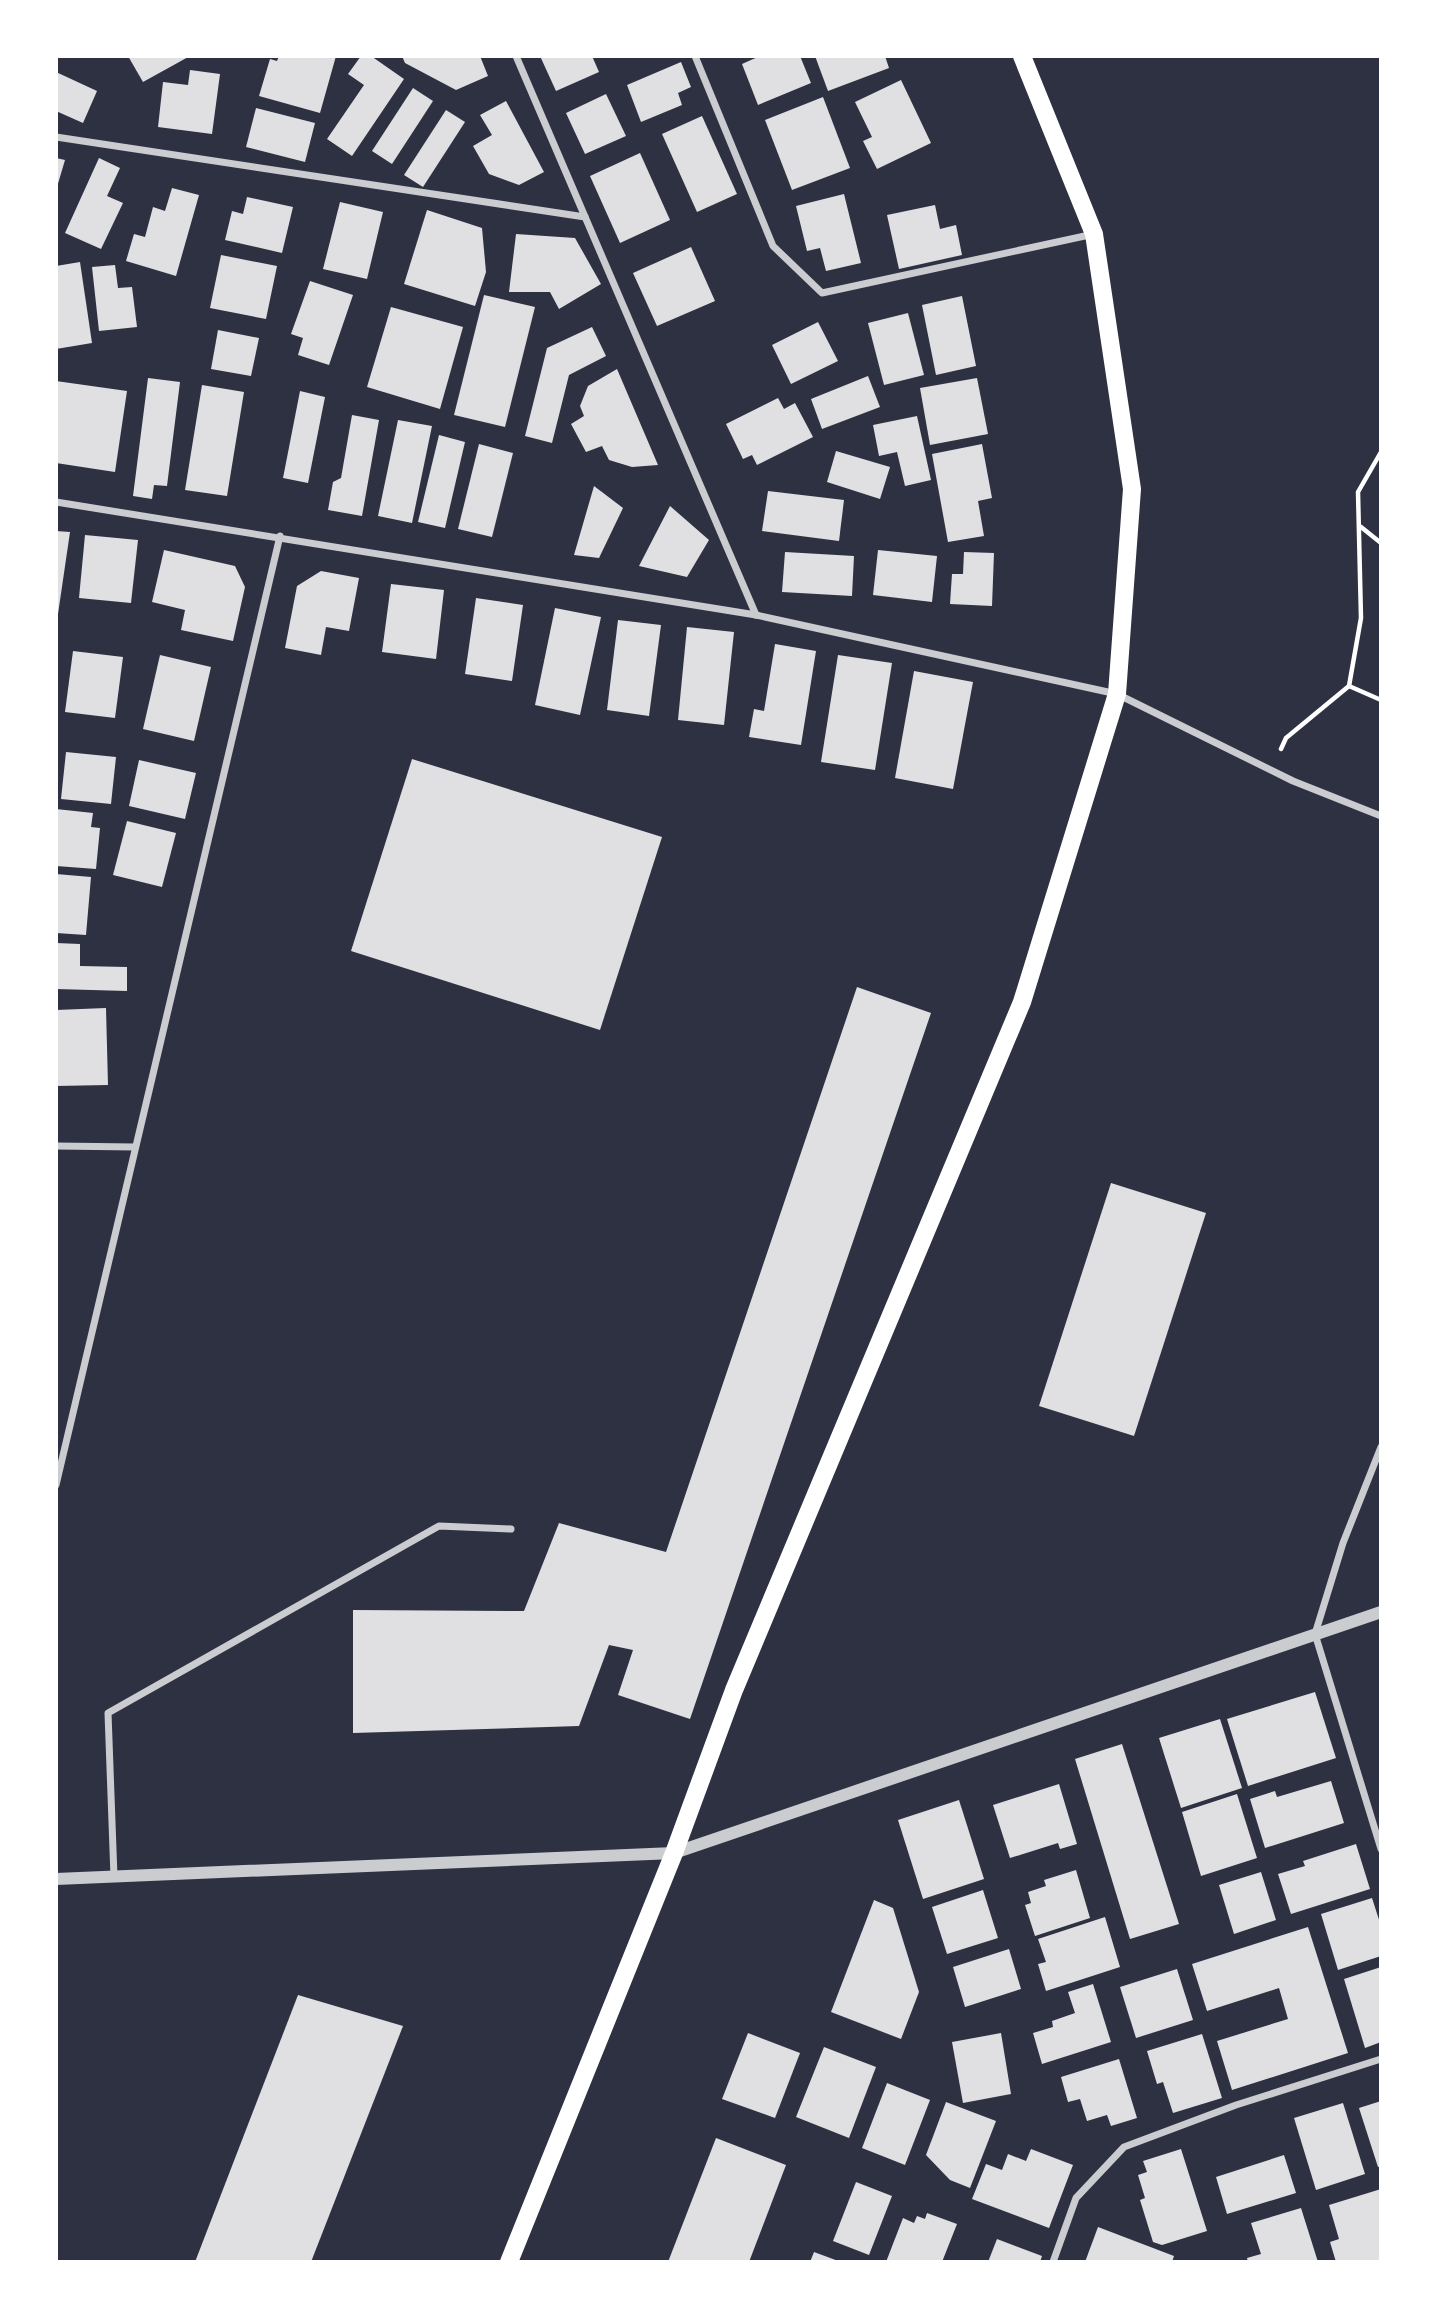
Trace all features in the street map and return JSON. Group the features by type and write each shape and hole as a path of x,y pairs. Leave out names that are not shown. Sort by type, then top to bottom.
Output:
{"main road":[{"path":"509,2262 674,1853 734,1690 1022,1002 1117,694 1132,489 1094,234 1022,56"}],"street":[{"path":"516,56 756,615"},
{"path":"695,56 773,246 822,293 1094,234"},
{"path":"56,138 585,217"},
{"path":"56,502 280,536 756,615 1117,694 1273,771 1381,816"},
{"path":"56,1485 280,536"},
{"path":"56,1146 135,1147"},
{"path":"1381,1447 1343,1543 1315,1634 1381,1849"},
{"path":"114,1877 108,1713 439,1525 511,1529"},
{"path":"56,1879 674,1853 1381,1612"},
{"path":"1053,2262 1076,2198 1124,2147 1236,2105 1381,2059"}],"path":[{"path":"1273,771 1286,738 1349,686 1361,618 1358,492 1381,453"},
{"path":"1360,527 1381,542"},
{"path":"1349,686 1381,700"}],"building":[{"path":"128,56 190,56 143,82"},
{"path":"279,56 336,56 320,113 259,96 270,59 277,61"},
{"path":"361,56 371,56 404,79 352,156 327,139 364,85 348,74"},
{"path":"402,56 480,56 488,76 456,90 405,63"},
{"path":"540,56 592,56 599,72 556,91"},
{"path":"760,56 800,56 811,83 758,105 742,64"},
{"path":"815,56 885,56 889,68 828,91"},
{"path":"681,62 691,87 678,93 682,105 641,122 627,85"},
{"path":"190,70 220,74 212,134 158,127 163,82 188,85"},
{"path":"56,72 97,91 83,123 56,111"},
{"path":"901,80 931,143 877,169 863,141 872,137 855,102"},
{"path":"413,88 433,101 392,164 372,151"},
{"path":"606,94 626,136 585,154 566,113"},
{"path":"823,97 850,168 792,190 765,120"},
{"path":"506,101 544,172 519,185 489,174 473,146 492,135 480,115"},
{"path":"256,108 315,123 305,162 246,147"},
{"path":"446,110 465,122 423,187 404,175"},
{"path":"702,116 737,194 697,212 662,134"},
{"path":"640,153 670,220 620,243 590,176"},
{"path":"56,158 65,160 57,187 56,187"},
{"path":"99,158 120,168 107,196 123,203 101,249 65,233"},
{"path":"172,188 199,195 176,276 126,261 134,234 145,237 153,207 165,211"},
{"path":"844,194 861,263 826,271 820,248 807,251 796,206"},
{"path":"247,197 293,207 282,253 225,240 232,211 243,214"},
{"path":"340,202 383,212 367,279 323,269"},
{"path":"935,205 940,229 956,225 962,255 899,269 887,215"},
{"path":"427,210 482,228 486,272 475,306 404,284"},
{"path":"516,234 575,238 601,284 559,309 550,292 509,292"},
{"path":"691,247 715,301 657,326 633,273"},
{"path":"221,255 277,266 266,319 210,308"},
{"path":"80,262 92,343 56,349 56,266"},
{"path":"115,265 118,288 132,287 137,327 99,331 92,267"},
{"path":"310,281 353,295 329,365 298,355 303,338 291,334"},
{"path":"484,295 535,307 505,427 454,415"},
{"path":"962,296 976,366 936,375 922,305"},
{"path":"391,307 463,327 440,409 367,387"},
{"path":"908,313 924,375 884,385 868,323"},
{"path":"818,322 838,361 791,384 772,345"},
{"path":"592,327 606,356 569,375 552,443 525,436 547,348"},
{"path":"218,330 259,338 251,376 211,369"},
{"path":"617,369 658,465 632,467 609,460 602,446 586,452 571,424 584,416 580,406 588,386"},
{"path":"868,376 880,407 822,429 811,399"},
{"path":"148,378 180,382 167,486 154,485 152,499 133,496"},
{"path":"977,378 988,434 930,445 920,388"},
{"path":"56,381 127,391 115,472 56,463"},
{"path":"202,385 244,392 227,496 185,490"},
{"path":"300,391 325,397 308,483 283,478"},
{"path":"778,398 784,409 795,403 813,437 757,465 752,455 743,459 726,424"},
{"path":"352,415 379,420 362,516 328,510 333,482 341,478"},
{"path":"917,416 931,480 905,486 897,452 879,456 873,425"},
{"path":"398,420 432,426 412,523 378,516"},
{"path":"439,435 465,442 445,528 418,522"},
{"path":"479,444 513,453 492,537 458,529"},
{"path":"982,444 992,498 978,501 984,536 948,542 932,454"},
{"path":"836,451 890,467 880,499 827,482"},
{"path":"594,486 623,508 599,558 574,555"},
{"path":"768,491 844,500 839,541 762,531"},
{"path":"670,506 709,540 687,577 639,566"},
{"path":"56,531 70,532 58,614 56,614"},
{"path":"85,535 138,540 131,603 79,598"},
{"path":"164,550 235,566 245,587 233,641 181,630 185,610 152,602"},
{"path":"878,550 937,556 932,602 873,595"},
{"path":"785,552 854,556 852,596 782,592"},
{"path":"964,552 994,553 992,606 950,604 952,574 963,574"},
{"path":"321,571 359,578 349,631 326,627 321,655 285,648 297,586"},
{"path":"391,584 444,590 436,659 382,652"},
{"path":"476,598 523,605 512,681 465,674"},
{"path":"555,608 601,617 580,715 535,705"},
{"path":"618,620 661,625 649,716 607,710"},
{"path":"687,627 734,632 724,725 678,720"},
{"path":"775,644 816,651 801,745 749,737 754,709 764,711"},
{"path":"73,651 123,657 115,718 65,712"},
{"path":"160,655 211,667 194,741 143,729"},
{"path":"838,655 892,663 875,770 821,762"},
{"path":"914,671 973,682 953,789 895,778"},
{"path":"66,752 116,757 111,804 61,799"},
{"path":"412,759 662,837 600,1030 351,951"},
{"path":"139,760 196,773 185,819 129,806"},
{"path":"56,809 93,813 91,827 100,828 96,869 56,866"},
{"path":"127,821 176,833 162,887 113,875"},
{"path":"56,874 91,877 86,935 56,933"},
{"path":"56,943 80,944 80,966 127,967 127,991 56,989"},
{"path":"857,987 931,1013 690,1719 618,1695 633,1650 609,1645 579,1726 353,1733 353,1610 524,1611 559,1523 666,1552"},
{"path":"106,1008 108,1085 56,1086 56,1010"},
{"path":"1111,1183 1206,1213 1134,1436 1039,1406"},
{"path":"1315,1692 1336,1758 1248,1786 1227,1719"},
{"path":"1220,1719 1242,1788 1181,1808 1159,1738"},
{"path":"1122,1744 1179,1924 1130,1939 1075,1759"},
{"path":"1331,1781 1344,1823 1265,1848 1250,1799 1275,1791 1277,1797"},
{"path":"1059,1784 1077,1844 1060,1849 1058,1843 1010,1858 993,1805"},
{"path":"1237,1794 1257,1858 1201,1876 1182,1812"},
{"path":"959,1800 984,1879 923,1899 898,1820"},
{"path":"1356,1844 1370,1889 1291,1914 1278,1874 1305,1866 1303,1861"},
{"path":"1076,1870 1090,1918 1035,1936 1025,1905 1031,1903 1028,1892 1046,1886 1044,1880"},
{"path":"1261,1872 1276,1920 1234,1934 1219,1885"},
{"path":"983,1890 998,1938 947,1954 932,1907"},
{"path":"1372,1898 1381,1926 1381,1956 1338,1970 1321,1914"},
{"path":"874,1900 893,1908 919,1992 901,2039 831,2012"},
{"path":"1105,1917 1120,1967 1046,1991 1038,1964 1046,1962 1038,1939"},
{"path":"1308,1927 1348,2053 1232,2090 1217,2041 1288,2019 1279,1988 1207,2011 1192,1964"},
{"path":"1009,1949 1021,1989 965,2007 953,1967"},
{"path":"1381,1967 1381,2042 1365,2048 1344,1979"},
{"path":"1177,1969 1193,2020 1136,2038 1120,1987"},
{"path":"1093,1984 1111,2042 1042,2064 1033,2033 1053,2027 1052,2021 1075,2013 1068,1992"},
{"path":"298,1995 403,2026 311,2262 195,2262"},
{"path":"748,2033 800,2053 775,2118 722,2099"},
{"path":"1001,2033 1011,2094 963,2103 952,2042"},
{"path":"1202,2034 1222,2098 1173,2113 1163,2082 1157,2084 1147,2051"},
{"path":"824,2047 876,2067 849,2138 796,2117"},
{"path":"1119,2059 1137,2118 1111,2126 1107,2115 1087,2121 1080,2099 1068,2102 1061,2077"},
{"path":"887,2083 930,2100 905,2165 862,2148"},
{"path":"1381,2101 1381,2166 1378,2167 1359,2108"},
{"path":"946,2102 996,2121 970,2188 950,2180 926,2155"},
{"path":"1343,2103 1365,2174 1316,2190 1294,2118"},
{"path":"716,2138 786,2165 749,2262 668,2262"},
{"path":"1031,2149 1073,2165 1049,2228 972,2199 986,2164 1002,2170 1008,2154 1026,2161"},
{"path":"1181,2149 1207,2231 1162,2245 1153,2242 1140,2200 1145,2198 1138,2175 1147,2172 1143,2161"},
{"path":"1284,2155 1296,2193 1227,2214 1216,2177"},
{"path":"856,2182 892,2196 869,2255 833,2241"},
{"path":"1381,2189 1381,2260 1336,2262 1330,2242 1339,2239 1329,2205"},
{"path":"1301,2208 1318,2262 1248,2262 1247,2258 1261,2254 1251,2223"},
{"path":"927,2213 957,2224 942,2262 886,2262 903,2218 914,2223 917,2216 925,2219"},
{"path":"1098,2227 1174,2256 1172,2262 1085,2262"},
{"path":"997,2239 1042,2256 1040,2262 988,2262"},
{"path":"814,2252 841,2262 810,2262"}]}
